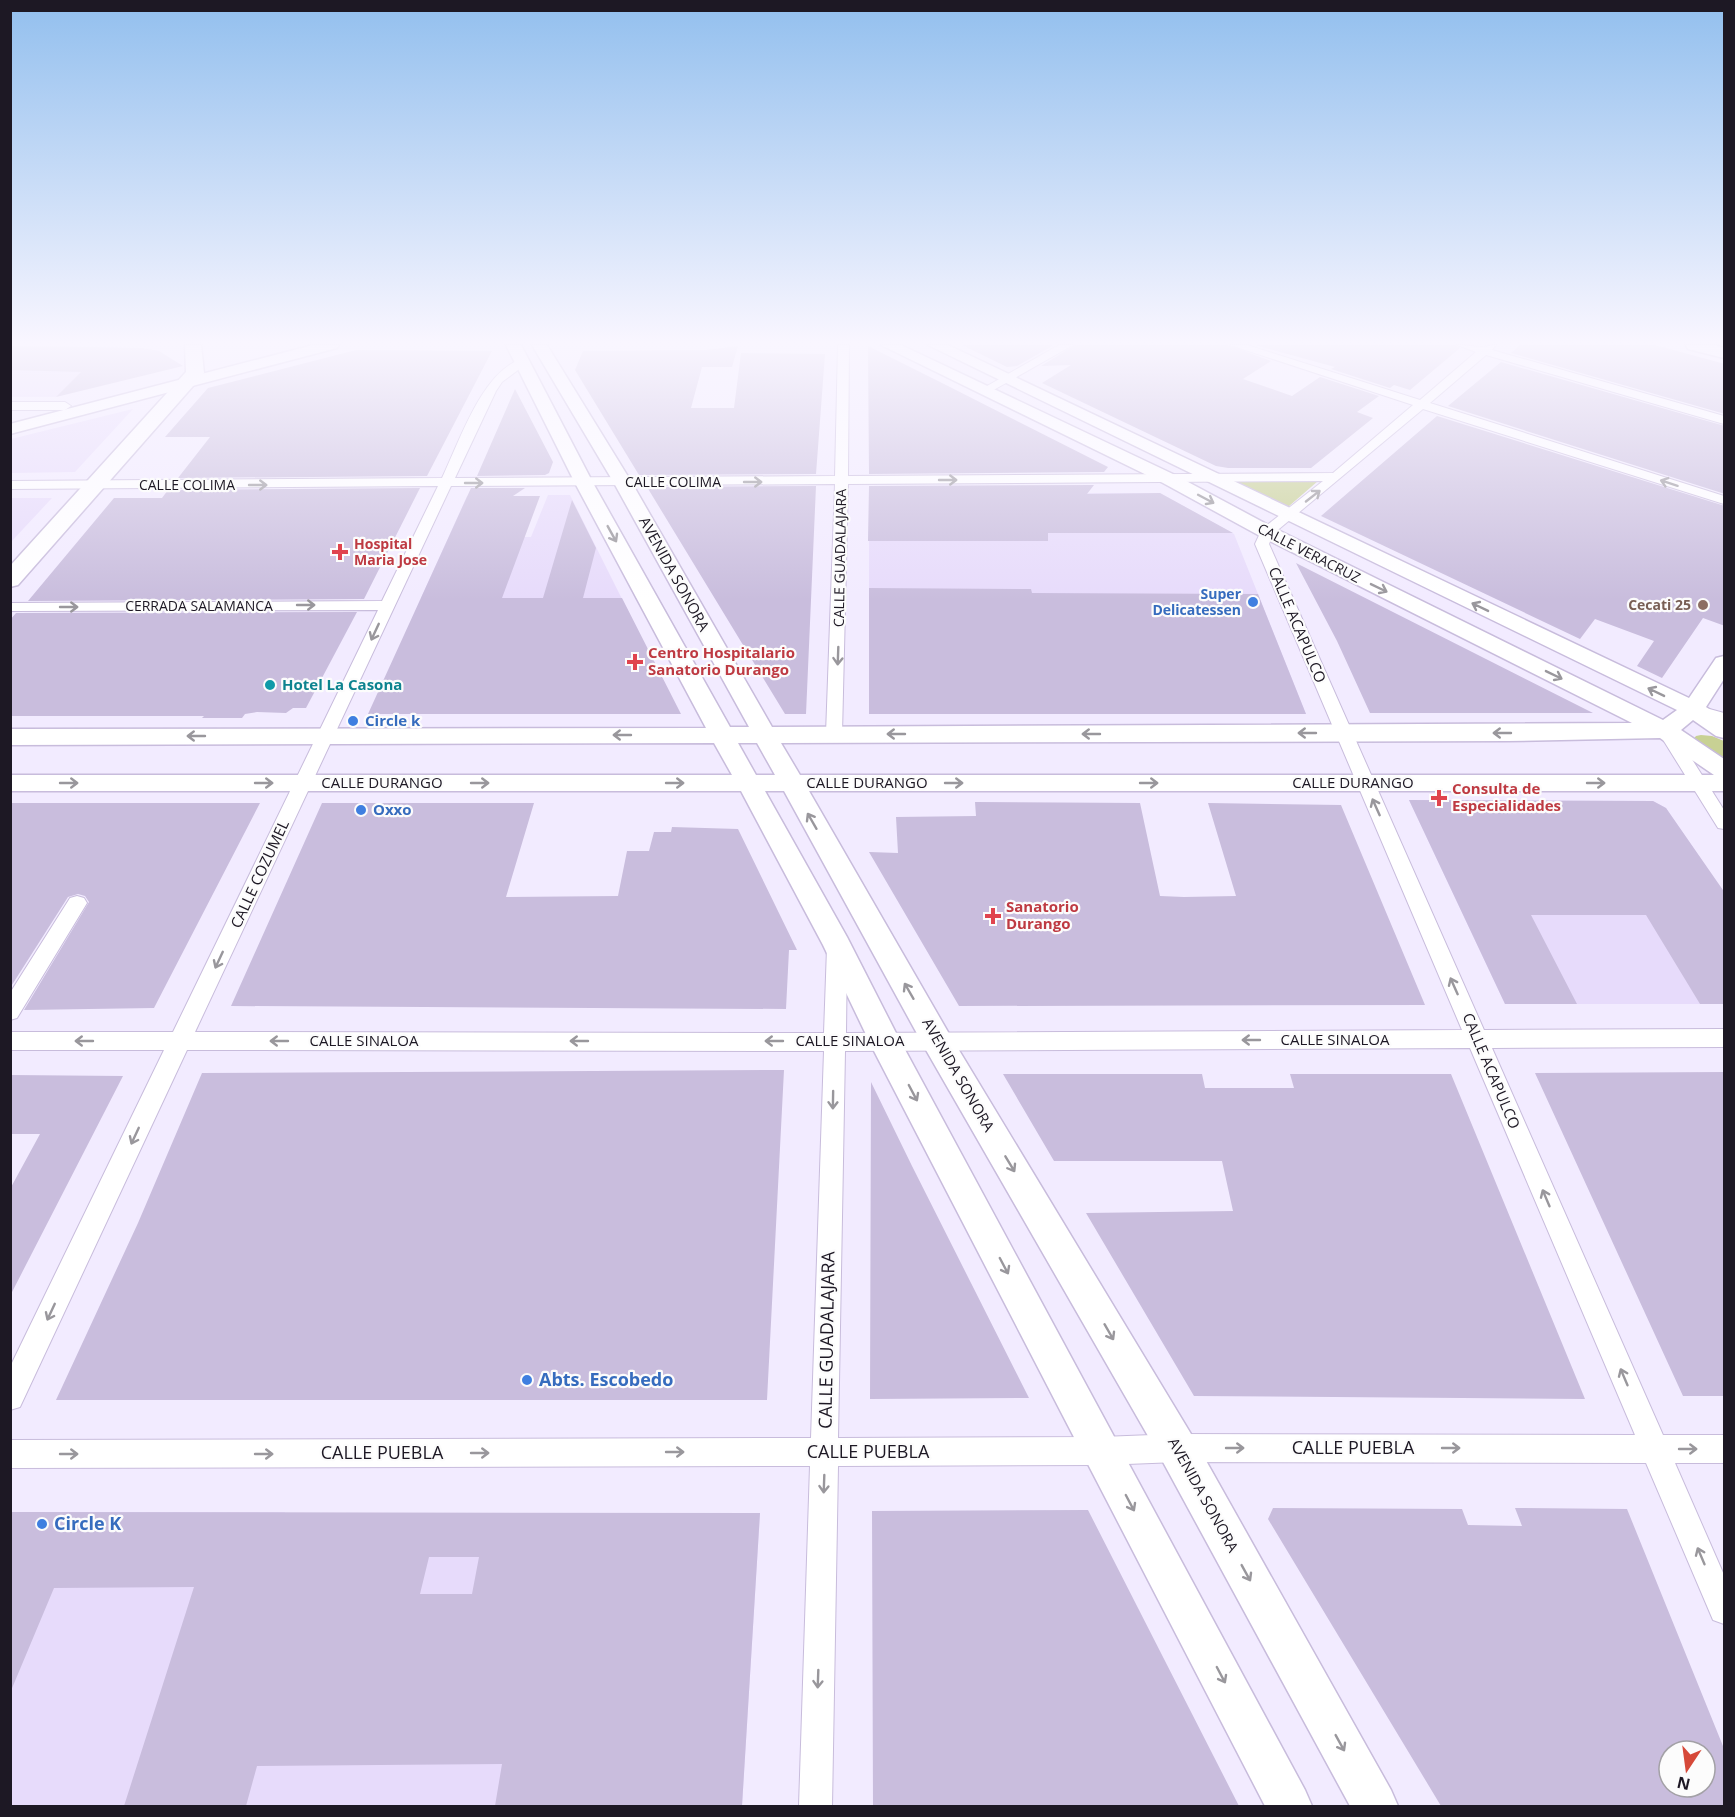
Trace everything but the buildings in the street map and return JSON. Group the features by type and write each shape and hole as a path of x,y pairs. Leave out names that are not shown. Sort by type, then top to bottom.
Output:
{"main road":[{"path":"10,580 145,430"},
{"path":"556,430 837,945 885,1042 1289,1806"},
{"name":"AVENIDA SONORA","path":"591,430 670,565 790,783 937,1041 1177,1448 1375,1806"},
{"name":"CALLE VERACRUZ","path":"1068,430 1169,479 1267,532 1665,730 1725,770"},
{"name":"CALLE VERACRUZ","path":"1111,430 1693,710 1725,731"},
{"path":"633,572 670,565"},
{"path":"10,737 1665,730 1693,710 1725,663"},
{"name":"CALLE DURANGO","path":"10,783 1725,783"},
{"path":"807,891 848,884"}],"street":[{"name":"CALLE COZUMEL","path":"10,1397 471,430"},
{"name":"CALLE GUADALAJARA","path":"834,734 843,430"},
{"path":"1267,532 1392,430"},
{"path":"1503,430 1725,500"},
{"name":"CALLE COLIMA","path":"10,485 1336,477"},
{"name":"CALLE ACAPULCO","path":"1267,532 1262,544 1725,1609"},
{"name":"CERRADA SALAMANCA","path":"10,607 388,605"},
{"path":"1693,710 1725,718"},
{"path":"1665,730 1680,758 1725,823"},
{"path":"10,1012 78,903"},
{"name":"CALLE GUADALAJARA","path":"815,1806 837,945"},
{"name":"CALLE SINALOA","path":"10,1041 885,1042 1725,1038"},
{"name":"CALLE PUEBLA","path":"10,1454 1102,1451 1177,1448 1725,1449"}],"shaded area":[{"path":"48,430 114,430 75,472 11,473 11,439"},
{"path":"869,493 1160,493 1234,534 1306,714 869,714 869,659 1046,660 927,653 869,653 869,614 1026,614 961,605 869,604"},
{"path":"548,495 570,495 658,671 533,598 421,598 467,496 510,496 493,537 531,537"},
{"path":"10,498 52,498 11,542"},
{"path":"1409,800 1653,801 1666,808 1724,893 1724,1004 1505,1004"},
{"path":"10,1512 285,1512 227,1704 464,1513 760,1513 742,1806 11,1806"}],"green space":[{"path":"1318,481 1288,507 1235,482"},
{"path":"1696,736 1712,736 1724,741 1724,758 1692,741"}],"place":[{"name":"Hospital Maria Jose","path":"340,552"},
{"name":"Super Delicatessen","path":"1253,602"},
{"name":"Cecati 25","path":"1703,605"},
{"name":"Centro Hospitalario Sanatorio Durango","path":"635,662"},
{"name":"Hotel La Casona","path":"270,685"},
{"name":"Circle k","path":"353,721"},
{"name":"Consulta de Especialidades","path":"1439,798"},
{"name":"Oxxo","path":"361,810"},
{"name":"Sanatorio Durango","path":"993,916"},
{"name":"Abts. Escobedo","path":"527,1380"},
{"name":"Circle K","path":"42,1524"}]}
